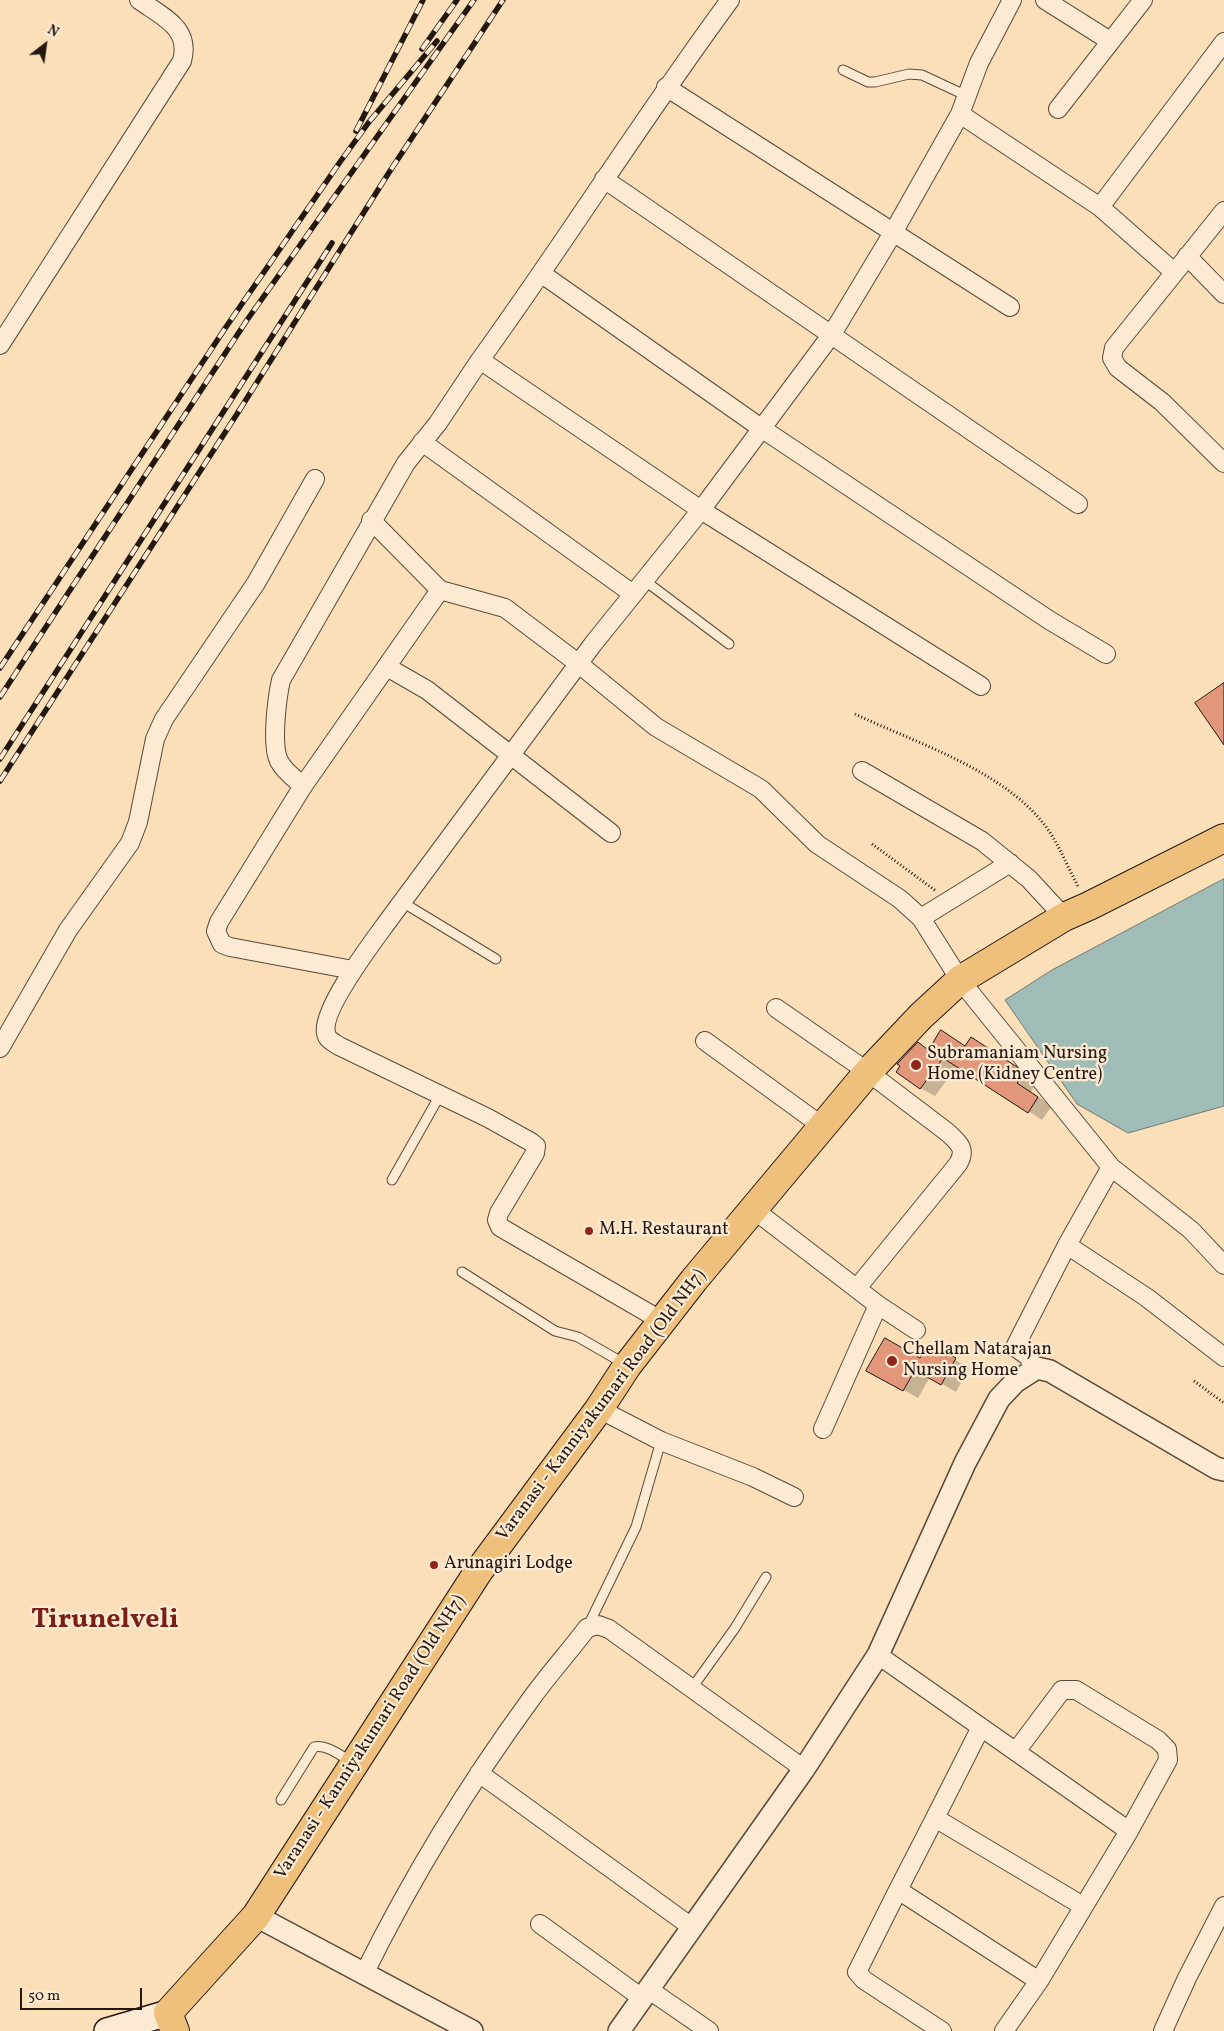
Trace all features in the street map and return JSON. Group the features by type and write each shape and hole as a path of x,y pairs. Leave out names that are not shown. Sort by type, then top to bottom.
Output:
{"main road":[{"name":"Varanasi - Kanniyakumari Road (Old NH7)","path":"171,2022 256,1916 478,1572 599,1409 627,1366 753,1209 868,1072 921,1016 960,980 1064,917 1224,838"},
{"path":"107,2031 171,2022"}],"street":[{"path":"0,345 182,61 186,47 182,34 170,22 139,0"},
{"path":"303,786 288,772 277,755 277,697 281,680 371,520 406,463 542,274 666,87 730,0"},
{"path":"662,1321 500,1227 497,1220 499,1213 535,1153 536,1146 488,1118 328,1039 325,1031 328,1020 353,970 402,902 579,664 638,587 701,510 832,334 894,231 960,114 979,63 1012,0"},
{"path":"1045,0 1110,41"},
{"path":"1058,109 1143,0"},
{"path":"1100,207 1224,42"},
{"path":"666,87 894,231 1010,307"},
{"path":"960,114 1100,207 1174,272"},
{"path":"604,180 832,334 1078,504"},
{"path":"1224,211 1114,348 1112,358 1118,368 1162,402 1224,463"},
{"path":"1187,256 1224,294"},
{"path":"542,274 761,428 1048,620 1106,654"},
{"path":"480,360 701,510 981,686"},
{"path":"422,442 638,587"},
{"path":"0,1048 68,930 130,843 138,822 155,739 164,719 256,583 315,479"},
{"path":"371,520 440,590 505,608 579,664 656,727 761,789 817,844 900,899 921,918 960,980 1111,1167 1191,1230 1224,1265"},
{"path":"353,970 230,947 222,944 217,937 219,922 303,786 440,590"},
{"path":"386,667 427,690 611,833"},
{"path":"862,771 982,841 1010,863 1064,917"},
{"path":"921,918 1010,863"},
{"path":"776,1008 868,1072 947,1132 959,1142 963,1150 963,1156 857,1288"},
{"path":"705,1040 822,1126"},
{"path":"1033,1370 1029,1357 1015,1347 1067,1244 1111,1167"},
{"path":"753,1209 878,1306 916,1330"},
{"path":"1067,1244 1146,1297 1224,1357"},
{"path":"823,1429 878,1306"},
{"path":"619,2031 804,1770 878,1654 966,1463 1000,1399 1015,1382 1037,1368 1050,1371 1169,1442 1216,1468 1224,1470"},
{"path":"599,1409 661,1441 753,1478 794,1497"},
{"path":"364,1974 411,1887 479,1773 531,1698 587,1628 598,1625 610,1629 804,1770"},
{"path":"878,1654 980,1727 1017,1750 1129,1831"},
{"path":"1004,2031 1038,1981 1129,1831 1168,1760 1166,1749 1158,1740 1076,1690 1067,1688 1062,1690 1017,1750"},
{"path":"942,2031 864,1980 857,1972 980,1727"},
{"path":"479,1773 693,1928"},
{"path":"935,1818 1083,1906"},
{"path":"898,1890 1038,1981"},
{"path":"1164,2031 1187,1978 1224,1906"},
{"path":"256,1916 472,2031"},
{"path":"540,1924 645,1993 709,2031"}],"lane":[{"path":"843,70 868,82 910,74 922,75 967,96"},
{"path":"638,587 729,644"},
{"path":"402,902 496,959"},
{"path":"392,1180 440,1094"},
{"path":"462,1272 556,1331 578,1337 627,1366"},
{"path":"587,1628 636,1527 661,1441"},
{"path":"692,1688 735,1628 766,1577"},
{"path":"281,1800 314,1747 321,1746 329,1749 355,1763"}],"path":[{"path":"856,714 930,747 980,773 1008,792 1045,826 1057,844 1089,906"},
{"path":"872,844 928,883 948,901"},
{"path":"1194,1381 1224,1403"}],"water":[{"path":"1224,879 1224,1106 1128,1133 1077,1104 1005,1000 1052,970"}],"building":[{"path":"1224,683 1224,745 1195,703"},
{"path":"941,1030 965,1046 971,1037 1017,1067 1023,1074 1017,1083 1038,1097 1028,1113 943,1058 920,1089 896,1072 900,1066 897,1064 918,1042 928,1050"},
{"path":"885,1338 920,1358 929,1343 956,1358 941,1385 915,1370 903,1391 866,1371"}],"railway":[{"path":"356,131 423,0"},
{"path":"422,49 457,0"},
{"path":"0,697 247,320 474,0"},
{"path":"0,781 237,414 388,174 503,0"},
{"path":"0,668 226,327 340,162 369,122 437,41"},
{"path":"0,759 332,243"}],"place":[{"name":"Subramaniam Nursing Home (Kidney Centre)","path":"916,1065"},
{"name":"M.H. Restaurant","path":"589,1231"},
{"name":"Chellam Natarajan Nursing Home","path":"892,1361"},
{"name":"Arunagiri Lodge","path":"434,1565"}],"district":[{"name":"Tirunelveli","path":"105,1622"}]}
